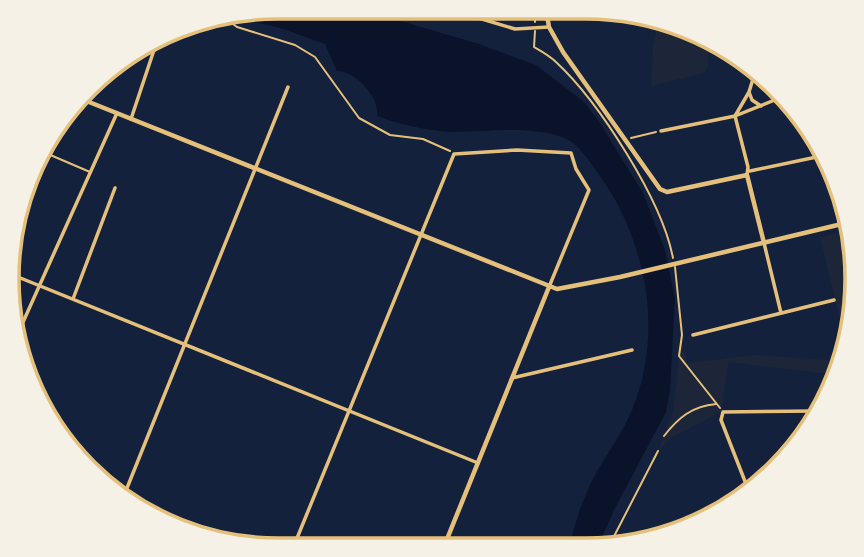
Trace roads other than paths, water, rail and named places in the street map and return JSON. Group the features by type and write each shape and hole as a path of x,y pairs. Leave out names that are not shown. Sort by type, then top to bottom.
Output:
{"street":[{"path":"482,19 515,29 549,27"},
{"path":"548,19 549,27 563,52 622,142 664,192 815,158"},
{"path":"131,119 153,52"},
{"path":"752,81 735,116 780,313"},
{"path":"127,488 288,87"},
{"path":"749,92 761,107"},
{"path":"661,131 735,116 774,101"},
{"path":"89,102 549,287 562,289 626,276 839,225"},
{"path":"23,323 117,113"},
{"path":"297,538 454,154 517,150 570,153 589,190 447,538"},
{"path":"73,299 115,188"},
{"path":"19,277 478,463"},
{"path":"693,335 834,300"},
{"path":"512,378 632,350"},
{"path":"745,482 721,420 723,412 808,411"}],"lane":[{"path":"51,155 90,172"}]}
